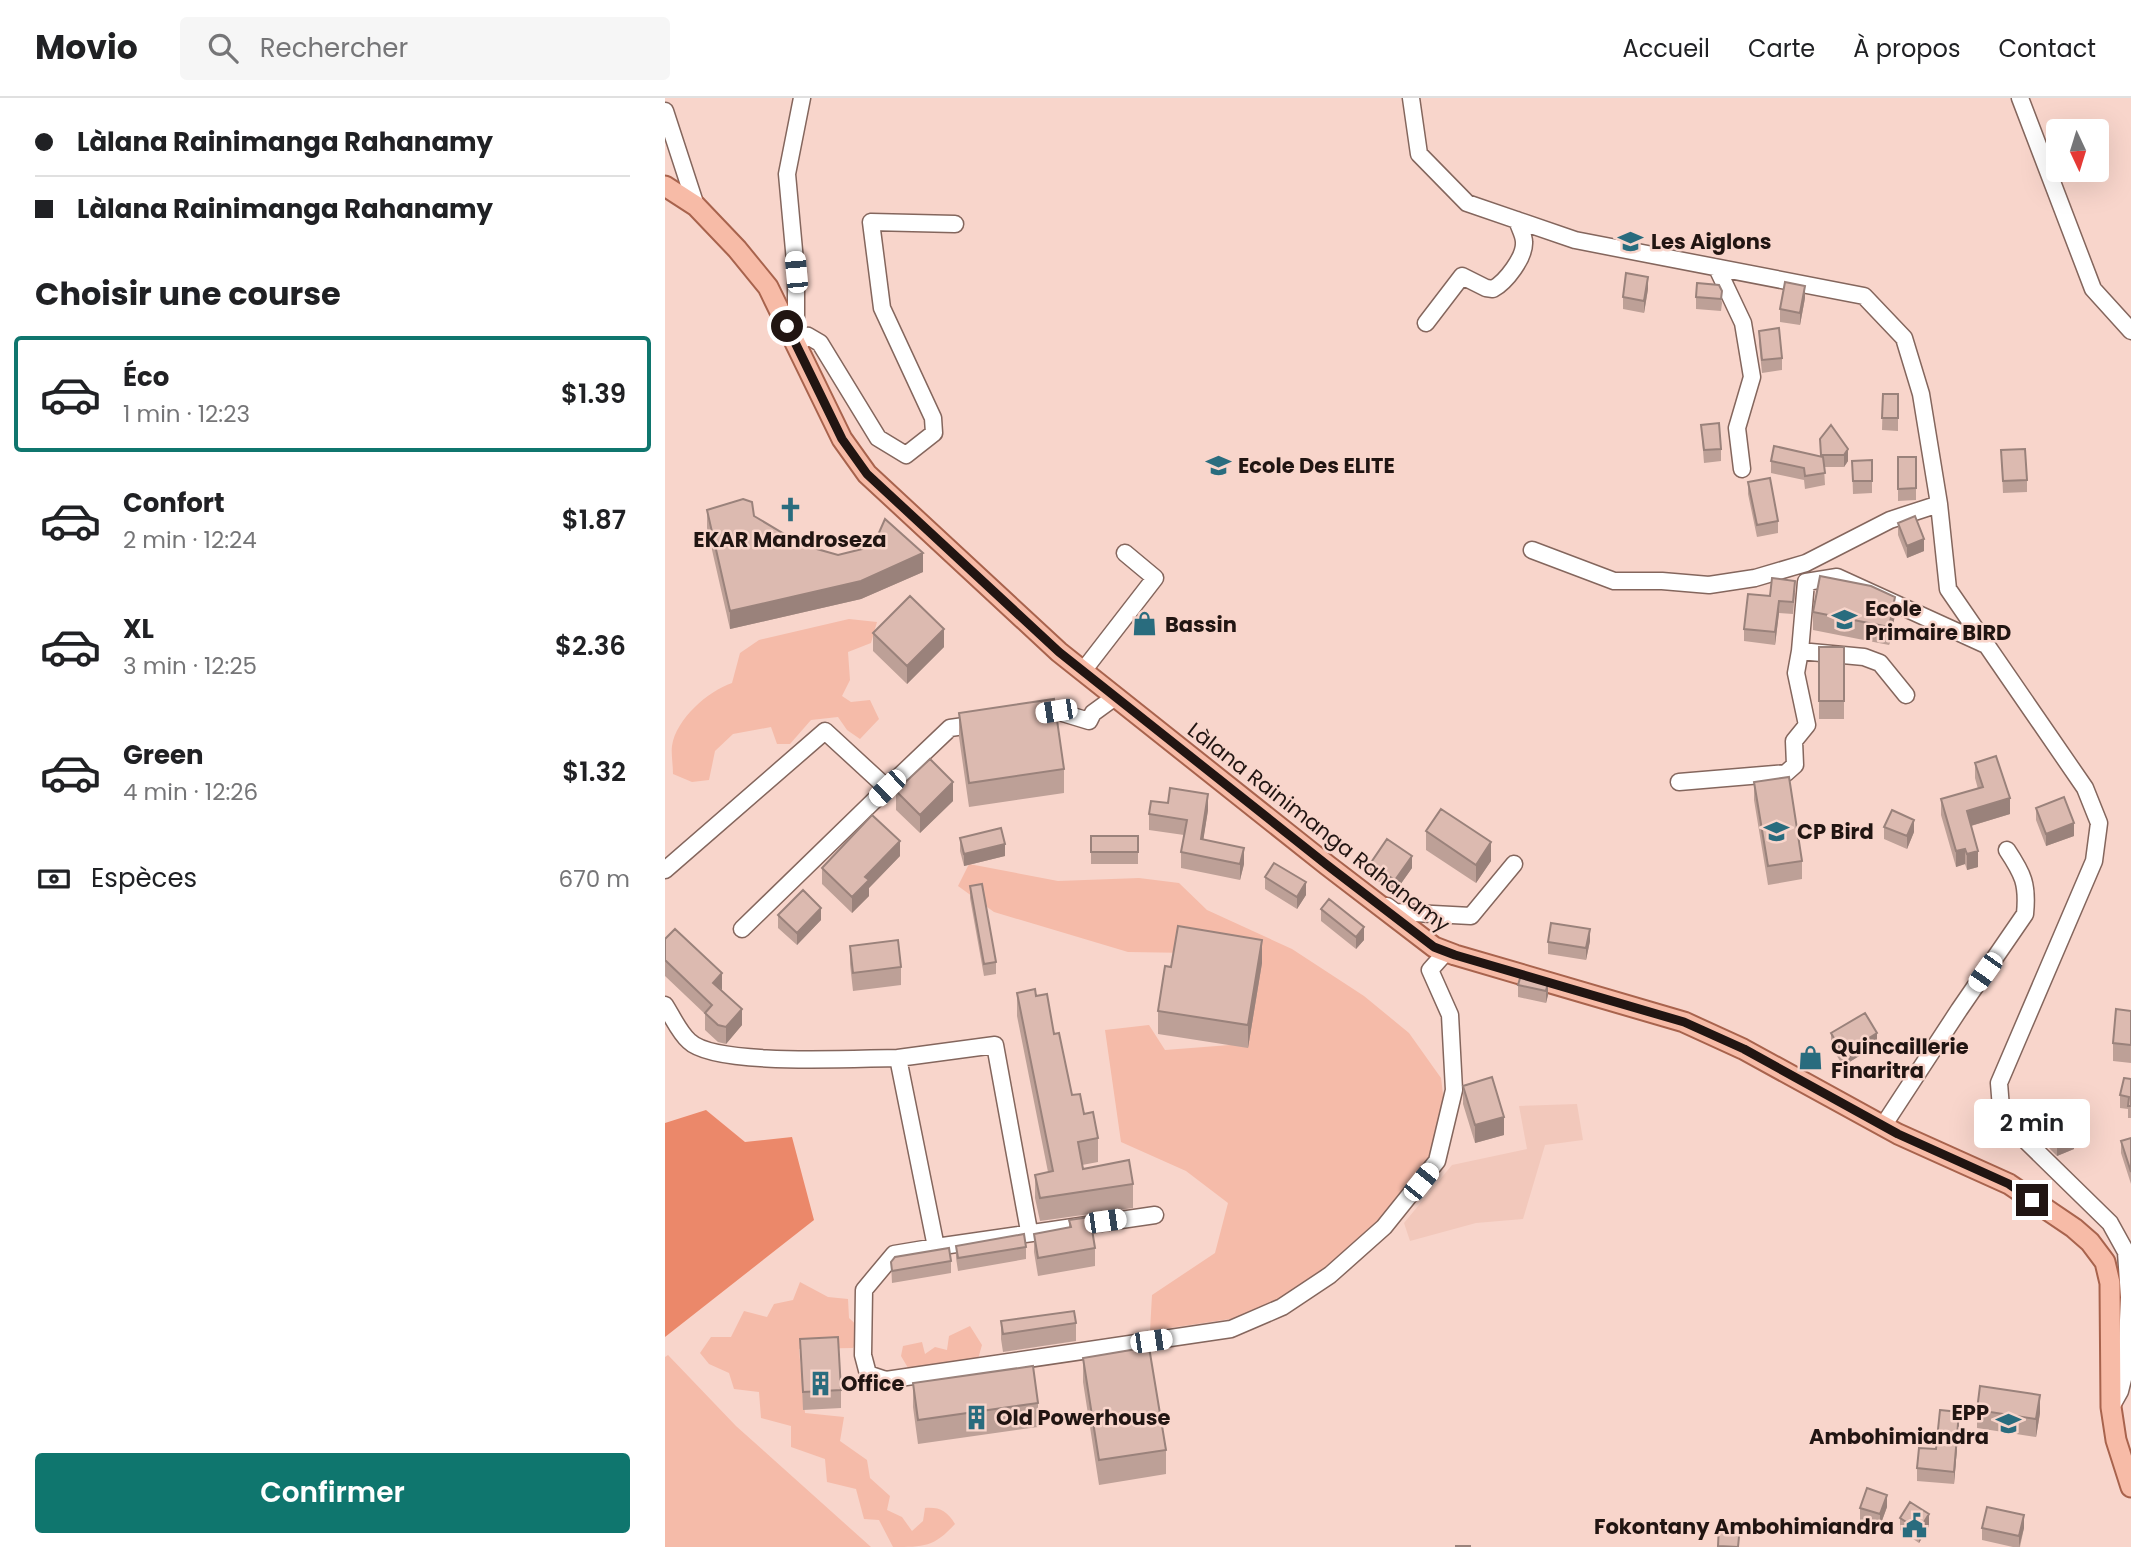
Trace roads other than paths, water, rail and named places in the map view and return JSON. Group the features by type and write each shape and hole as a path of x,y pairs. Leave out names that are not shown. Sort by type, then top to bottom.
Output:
{"main road":[{"name":"Làlana Rainimanga Rahanamy","path":"665,186 697,206 768,287 842,439 867,474 1083,671 1434,947 1684,1022 1744,1049 1883,1126 2009,1184 2090,1242 2105,1262 2110,1283 2111,1407 2116,1440 2131,1487"}],"street":[{"path":"796,345 796,272 787,174 802,98"},
{"path":"1411,98 1419,154 1467,203 1575,240 1864,296 1904,338 1921,394 1939,504 1948,589 2085,788 2099,823 2094,861 1999,1083 2001,1108 2018,1133 2110,1223 2126,1252 2129,1297 2126,1367 2120,1391 2111,1407"},
{"path":"2020,98 2094,289 2131,331"},
{"path":"665,111 697,206"},
{"path":"1426,323 1462,276 1493,289 1511,274 1523,251 1524,240 1517,220"},
{"path":"796,345 808,336 820,343 878,438 905,455 934,433 933,418 882,308 870,222 955,224"},
{"path":"1717,268 1743,323 1752,377 1737,428 1742,469"},
{"path":"1532,550 1614,581 1709,585 1755,578 1806,563 1890,520 1939,504"},
{"path":"1083,671 1155,578 1125,552"},
{"path":"1679,782 1786,773 1795,765 1794,741 1807,725 1796,673 1805,582 1837,577 1986,645"},
{"path":"1800,651 1864,657 1880,663 1906,695"},
{"path":"1016,718 1056,711 1089,721 1093,713 1115,697"},
{"path":"742,929 950,728 990,722"},
{"path":"665,870 825,732 887,788"},
{"path":"1883,1126 2025,914 2027,900 2022,874 2007,850"},
{"path":"1327,865 1395,912 1471,916 1514,864"},
{"path":"1155,1215 1029,1231 894,1254 864,1290 863,1354 868,1374 886,1380 1231,1329 1282,1307 1330,1275 1384,1227 1437,1161 1454,1090 1450,1015 1430,970 1445,952"},
{"path":"665,1005 690,1042 714,1054 753,1058 898,1059 995,1045 1029,1231"},
{"path":"898,1059 936,1247"}],"place":[{"name":"Les Aiglons","path":"1631,241"},
{"name":"Ecole Des ELITE","path":"1218,465"},
{"name":"EKAR Mandroseza","path":"790,510"},
{"name":"Ecole Primaire BIRD","path":"1845,620"},
{"name":"Bassin","path":"1145,624"},
{"name":"CP Bird","path":"1777,831"},
{"name":"Quincaillerie Finaritra","path":"1811,1058"},
{"name":"Office","path":"821,1383"},
{"name":"Old Powerhouse","path":"976,1417"},
{"name":"EPP Ambohimiandra","path":"2009,1424"},
{"name":"Fokontany Ambohimiandra","path":"1914,1526"}]}
